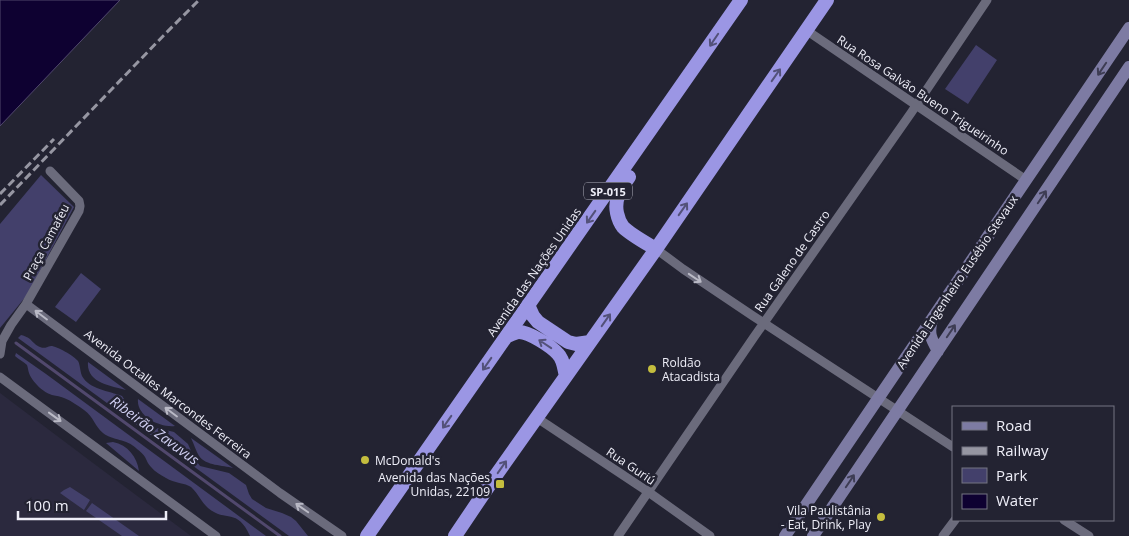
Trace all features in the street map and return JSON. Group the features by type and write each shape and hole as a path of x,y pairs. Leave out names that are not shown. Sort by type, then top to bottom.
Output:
{"highway":[{"name":"Avenida das Nações Unidas","path":"367,536 741,0"},
{"path":"454,536 656,249 827,0"},
{"path":"656,249 622,226 618,218 616,206 621,189 656,133 657,121"},
{"path":"528,305 532,316 538,322 568,342 576,344 590,342"},
{"path":"507,336 518,332 528,334 543,342 558,354 564,363 566,376"}],"main road":[{"name":"Avenida Engenheiro Eusébio Stevaux","path":"785,536 1129,28"},
{"name":"Avenida Engenheiro Eusébio Stevaux","path":"813,536 1129,67"},
{"path":"934,315 929,330 932,341 938,351"}],"street":[{"name":"Rua Galeno de Castro","path":"618,536 647,491 987,0"},
{"name":"Rua Rosa Galvão Bueno Trigueirinho","path":"806,30 1026,180"},
{"name":"Praça Camafeu","path":"26,304 80,212 79,201 50,171"},
{"path":"656,249 683,270 952,446"},
{"path":"0,354 1,341 10,325 26,304"},
{"name":"Avenida Octalles Marcondes Ferreira","path":"26,304 280,493 342,536"},
{"path":"0,377 216,536"},
{"name":"Rua Guriú","path":"537,418 647,491 710,536"},
{"path":"943,536 954,521"},
{"path":"1066,521 1089,536"}],"shaded area":[{"path":"0,393 89,460 191,536 0,536"}],"green space":[{"path":"976,45 997,60 968,104 945,89"},
{"path":"41,175 74,207 27,295 0,328 0,224"},
{"path":"81,273 101,289 76,322 55,307"},
{"path":"21,335 40,347 54,346 73,357 78,361 82,376 89,384 122,396 125,410 150,430 153,431 158,428 174,432 188,444 200,466 229,473 246,485 252,499 266,508 291,517 308,536 289,536 18,338"},
{"path":"16,353 266,536 250,536 245,527 236,518 220,515 208,508 191,487 169,480 156,472 133,445 103,433 84,410 67,399 44,391 32,379 27,365 15,356"},
{"path":"88,362 126,390 107,385 95,379 88,369"},
{"path":"138,399 175,426 163,425 150,420 141,411"},
{"path":"191,438 233,468 206,462 198,454"},
{"path":"113,442 131,452 139,471 106,443"},
{"path":"70,487 90,500 84,510 60,493"},
{"path":"92,503 139,536 122,536 86,511"}],"water":[{"path":"0,0 120,0 0,126"}],"waterway":[{"name":"Ribeirão Zavuvus","path":"16,343 280,536"}],"railway":[{"path":"0,205 199,0"},
{"path":"0,194 54,139"}],"place":[{"name":"Roldão Atacadista","path":"652,369"},
{"name":"McDonald's","path":"365,460"},
{"name":"Avenida das Nações Unidas, 22109","path":"500,484"},
{"name":"Vila Paulistânia - Eat, Drink, Play","path":"881,517"}]}
